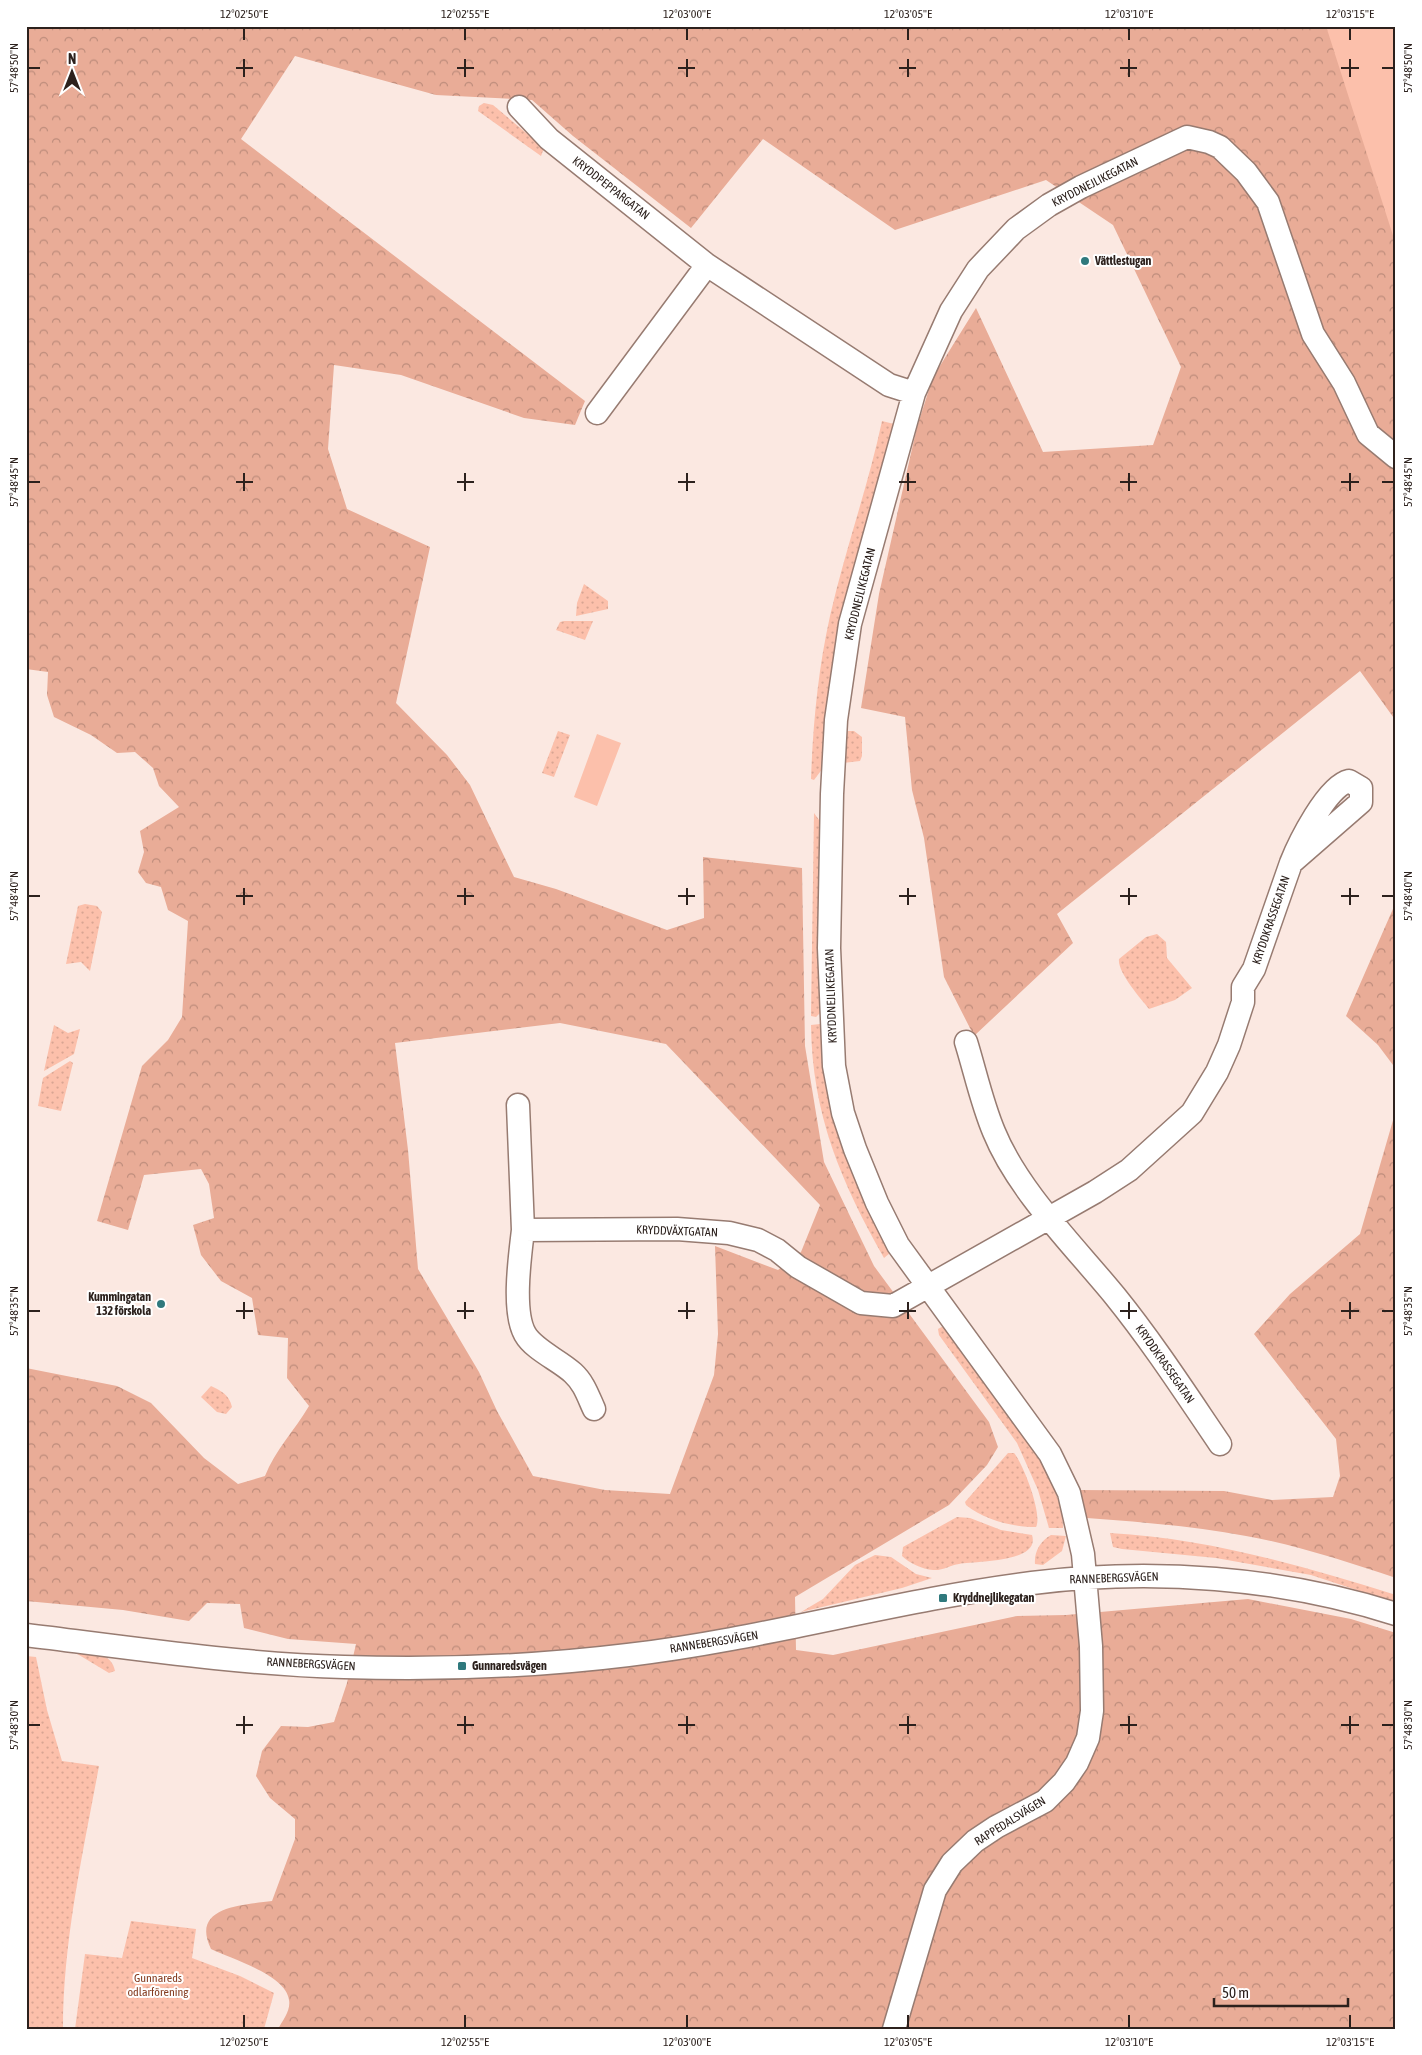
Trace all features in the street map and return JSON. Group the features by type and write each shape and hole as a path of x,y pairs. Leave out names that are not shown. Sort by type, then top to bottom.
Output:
{"street":[{"name":"KRYDDPEPPARGATAN","path":"519,107 548,139 707,265 890,385 914,393"},
{"name":"KRYDDNEJLIKEGATAN","path":"1085,1578 1078,1529 1069,1492 1050,1454 898,1245 877,1203 855,1149 843,1113 834,1066 829,948 832,794 836,720 849,634 914,393 951,311 978,270 1016,230 1049,205 1081,186 1188,137 1220,147 1246,172 1268,202 1313,334 1344,383 1368,434 1396,457"},
{"path":"597,413 707,265"},
{"name":"KRYDDKRASSEGATAN","path":"927,1287 1129,1170 1192,1113 1217,1072 1229,1045 1242,1002 1243,987 1254,969 1291,863"},
{"name":"KRYDDKRASSEGATAN","path":"966,1042 994,1132 1009,1161 1048,1218 1062,1232 1162,1357 1220,1444"},
{"path":"518,1104 523,1230 520,1285 521,1323 526,1336 582,1382 594,1409"},
{"name":"KRYDDVÄXTGATAN","path":"523,1230 677,1230 729,1233 758,1240 860,1303 878,1307 892,1306 927,1287"},
{"name":"RANNEBERGSVÄGEN","path":"26,1635 176,1654 345,1667 506,1665 647,1652 756,1636 996,1588 1085,1578 1179,1576 1242,1582 1328,1596 1396,1614"},
{"name":"RAPPEDALSVÄGEN","path":"894,2029 935,1890 952,1863 989,1832 1045,1801 1064,1782 1077,1763 1088,1738 1092,1710 1092,1646 1085,1578"}],"green space":[{"path":"26,26 1396,26 1396,721 1360,671 1057,914 1073,943 974,1036 944,977 924,838 912,790 905,717 861,708 879,594 917,427 933,377 976,308 1043,452 1153,445 1181,367 1113,225 1046,180 895,230 763,139 691,228 573,136 532,100 436,95 295,56 241,139 585,401 575,425 524,418 401,375 334,365 328,449 347,509 430,547 396,703 447,755 470,785 514,877 556,889 667,930 704,918 703,857 802,868 805,1046 824,1162 874,1266 989,1422 998,1447 987,1465 949,1505 795,1597 796,1650 833,1655 1017,1616 1066,1615 1248,1599 1351,1619 1396,1633 1396,2029 278,2029 289,2007 286,1991 269,1976 257,1969 211,1949 206,1935 208,1924 213,1916 223,1910 247,1904 272,1901 295,1839 295,1819 270,1798 256,1776 262,1751 281,1726 308,1727 334,1722 347,1683 356,1644 288,1639 244,1628 240,1604 207,1603 189,1621 123,1610 26,1601 26,1368 117,1386 151,1403 204,1458 238,1484 265,1476 274,1457 309,1406 287,1378 288,1338 258,1335 252,1298 221,1281 201,1255 193,1225 214,1218 209,1184 201,1169 144,1175 128,1230 97,1221 142,1066 168,1040 182,1017 188,921 168,910 161,887 146,883 138,872 144,852 140,831 179,807 159,786 153,768 135,752 117,753 91,735 54,717 47,695 48,672 26,669","holes":["560,1023 666,1044 820,1205 801,1252 778,1270 715,1246 718,1334 714,1375 670,1494 605,1490 533,1476 497,1411 479,1372 418,1269 408,1150 395,1043"]},
{"path":"1326,26 1396,26 1396,245"},
{"path":"484,103 493,105 544,148 541,156 478,111 479,106"},
{"path":"882,421 898,425 823,768 814,780 811,779 815,717 826,636 836,591"},
{"path":"584,584 608,601 608,609 576,616 577,603"},
{"path":"593,621 585,640 556,630 560,622"},
{"path":"558,731 570,735 554,777 542,773"},
{"path":"844,731 854,731 862,737 862,756 860,761 843,763"},
{"path":"597,734 621,743 597,806 574,797"},
{"path":"814,813 822,824 820,1013 816,1017 811,1016"},
{"path":"1396,902 1396,1069 1378,1045 1346,1016"},
{"path":"85,904 97,906 102,912 90,971 81,962 66,964 78,906"},
{"path":"1157,934 1166,942 1167,958 1192,988 1175,1000 1149,1009 1126,978 1119,964 1119,959 1146,937"},
{"path":"820,1024 826,1077 837,1129 853,1175 890,1253 884,1258 842,1174 823,1118 813,1057 811,1025"},
{"path":"54,1025 68,1033 80,1029 74,1054 44,1071"},
{"path":"70,1061 73,1063 61,1111 38,1106 43,1078"},
{"path":"1396,1110 1396,1578 1303,1549 1246,1536 1186,1527 1087,1518 1077,1490 1224,1491 1272,1500 1333,1497 1340,1476 1336,1439 1254,1334 1290,1294 1360,1234"},
{"path":"945,1325 1017,1423 1035,1452 1050,1480 1060,1505 1063,1528 1049,1528 1038,1490 1017,1443 939,1335 938,1329"},
{"path":"211,1386 221,1391 229,1399 232,1407 226,1414 217,1412 201,1397"},
{"path":"1008,1453 1014,1453 1027,1478 1037,1512 1036,1527 999,1522 981,1515 966,1505 965,1502"},
{"path":"957,1517 970,1518 1001,1530 1032,1535 1032,1544 1027,1551 1017,1556 992,1561 959,1564 936,1570 920,1567 902,1556 903,1547"},
{"path":"1110,1533 1183,1541 1254,1555 1396,1595 1396,1603 1311,1575 1216,1558 1113,1547"},
{"path":"1051,1535 1066,1536 1062,1551 1043,1565 1035,1564 1038,1547"},
{"path":"875,1555 891,1557 916,1574 932,1578 902,1588 801,1612 823,1599 855,1565"},
{"path":"79,1650 106,1657 113,1665 115,1671 109,1673 74,1652"},
{"path":"26,1656 36,1657 47,1710 62,1761 99,1766 70,1930 66,1963 63,2029 26,2029"},
{"name":"Gunnareds odlarförening","path":"131,1921 196,1929 192,1958 240,1976 274,1993 264,2029 75,2029 85,1954 122,1958"}],"place":[{"name":"Vättlestugan","path":"1085,261"},
{"name":"Kummingatan 132 förskola","path":"161,1304"},
{"name":"Kryddnejlikegatan","path":"943,1598"},
{"name":"Gunnaredsvägen","path":"462,1666"}]}
